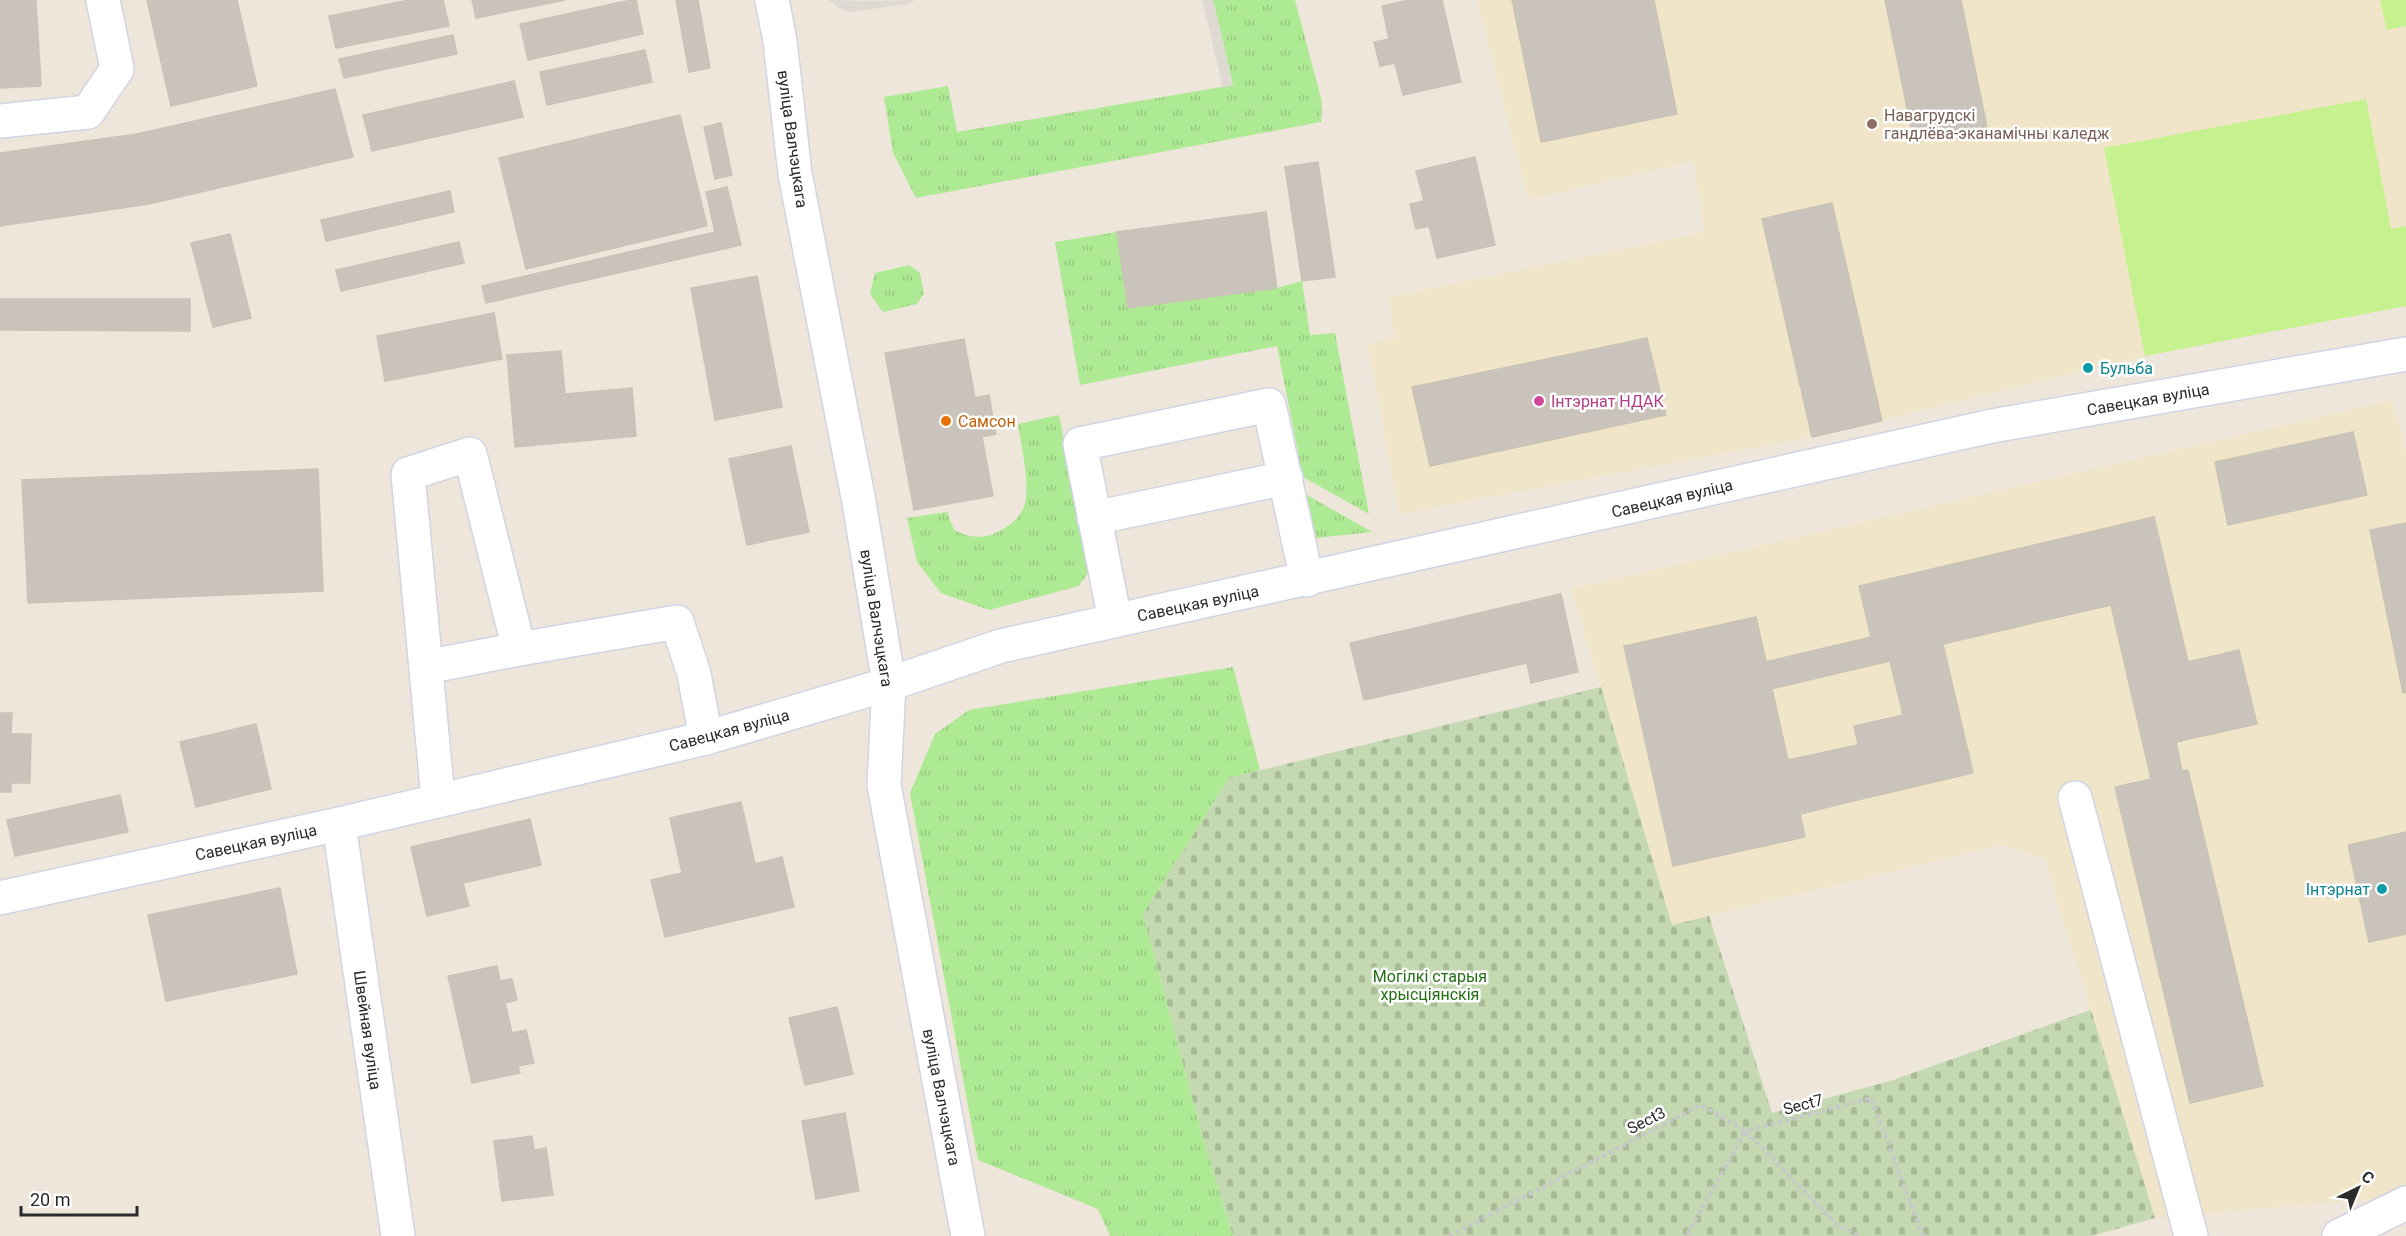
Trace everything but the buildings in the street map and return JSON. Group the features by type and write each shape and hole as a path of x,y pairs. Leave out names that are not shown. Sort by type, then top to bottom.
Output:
{"street":[{"path":"0,121 88,112 117,69 103,0"},
{"name":"вуліца Валчэцкага","path":"772,0 780,41 795,174 859,502 889,684 884,785 968,1236"},
{"name":"Савецкая вуліца","path":"0,898 339,824 706,738 889,684 1001,646 1115,620 1307,580 1992,426 2406,354"},
{"path":"1115,620 1080,444 1269,405 1307,580"},
{"path":"438,799 408,474 471,454 519,649"},
{"path":"1094,518 1286,478"},
{"path":"426,667 677,622 694,674 706,738"},
{"path":"2075,798 2191,1236"},
{"name":"Швейная вуліца","path":"339,824 398,1236"},
{"path":"2339,1236 2406,1203"}],"path":[{"name":"Sect7","path":"1746,1131 1871,1098 1923,1236"},
{"name":"Sect3","path":"1449,1236 1701,1105 1746,1131"},
{"path":"1686,1236 1746,1131 1835,1223 1858,1236"}],"shaded area":[{"path":"829,0 915,0 907,4 851,12 840,9"},
{"path":"1202,0 1213,0 1233,85 1223,88"},
{"path":"1477,0 2406,0 2406,306 2145,356 1812,437 1399,514 1368,344 1394,338 1389,297 1704,232 1693,161 1528,200"},
{"path":"2393,400 2406,452 2406,1191 2394,1197 2155,1218 2044,858 2002,845 1672,925 1571,589"}],"green space":[{"path":"1213,0 1295,0 1322,102 1321,122 916,198 893,153 884,97 948,86 957,132 1233,85"},
{"path":"2380,0 2406,0 2406,26 2387,30"},
{"path":"2366,99 2391,229 2406,226 2406,306 2145,356 2104,148"},
{"path":"1117,232 1128,308 1277,288 1302,281 1310,335 1335,333 1369,514 1303,477 1277,346 1080,385 1055,242"},
{"path":"909,265 920,273 924,293 917,304 883,312 870,294 875,273"},
{"path":"1059,415 1090,570 1079,586 989,610 941,593 917,562 907,518 947,512 954,530 976,537 998,532 1008,526 1022,511 1026,493 1018,424"},
{"path":"1307,495 1372,532 1316,538"},
{"path":"1233,667 1260,770 1229,778 1143,914 1204,1142 1233,1236 1110,1236 1098,1209 978,1160 910,793 935,734 969,710"},
{"name":"Могілкі старыя хрысціянскія","path":"1601,687 1672,925 1709,916 1772,1113 1890,1081 2091,1010 2155,1218 2092,1236 1233,1236 1204,1142 1143,914 1229,778"}],"place":[{"name":"Навагрудскі гандлёва-эканамічны каледж","path":"1872,124"},
{"name":"Бульба","path":"2088,368"},
{"name":"Інтэрнат НДАК","path":"1539,401"},
{"name":"Самсон","path":"946,421"},
{"name":"Інтэрнат","path":"2382,889"}]}
